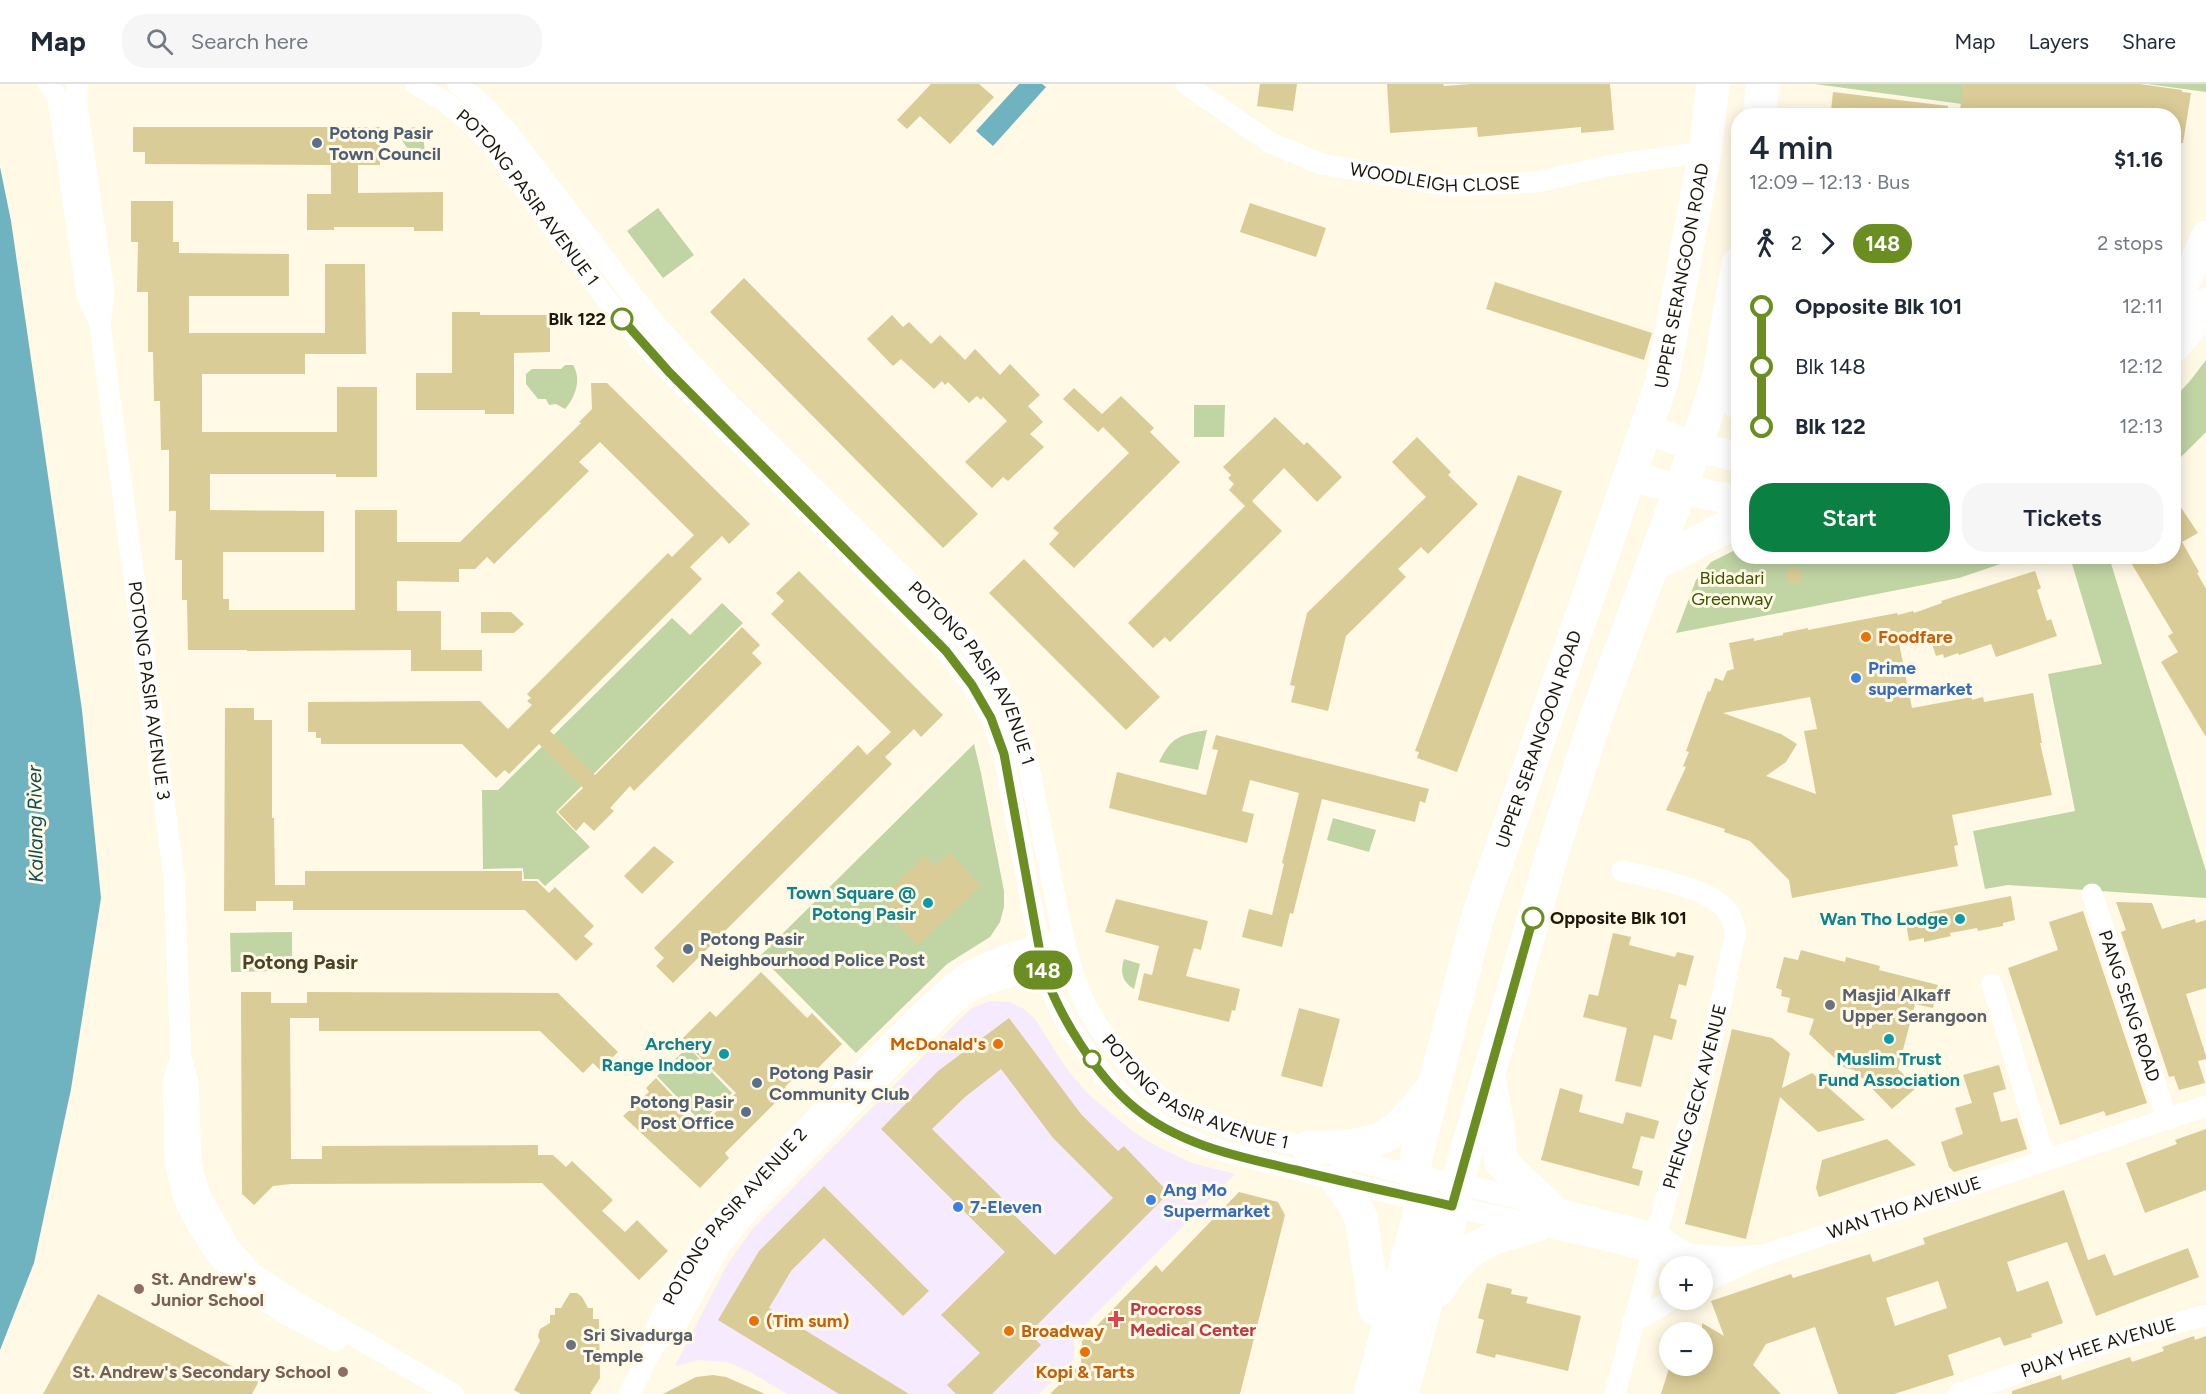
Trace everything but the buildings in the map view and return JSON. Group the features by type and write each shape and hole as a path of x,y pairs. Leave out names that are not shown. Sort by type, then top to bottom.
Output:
{"main road":[{"name":"UPPER SERANGOON ROAD","path":"1402,1394 1448,1230 1430,1191 1417,1154 1477,919 1662,382 1672,339 1705,152 1713,84"},
{"path":"1760,108 1763,84"},
{"name":"UPPER SERANGOON ROAD","path":"1370,1394 1430,1191 1489,1076 1554,848 1595,720 1696,447 1727,377 1731,336"},
{"path":"1672,339 1674,379 1689,394 1699,394 1727,377"},
{"path":"1652,566 1731,525"},
{"path":"1422,1317 1462,1257 1482,1242 1542,1215 1501,1162 1499,1133 1489,1076"},
{"path":"1308,1147 1332,1148 1381,1138 1409,1117 1434,1085"},
{"path":"1337,1180 1354,1204 1360,1218 1375,1309"},
{"path":"1350,1394 1375,1309 1430,1191"}],"street":[{"path":"49,84 65,88 76,84"},
{"name":"POTONG PASIR AVENUE 3","path":"49,84 58,99 87,294 100,325"},
{"name":"POTONG PASIR AVENUE 3","path":"76,84 77,107 104,292 100,325 174,877 181,1058 188,1082 190,1162 200,1196 230,1248 253,1274 453,1394"},
{"name":"POTONG PASIR AVENUE 1","path":"415,84 444,101 491,144 558,237 632,331 946,651 972,685 991,718 1004,754 1038,946 1049,987 1067,1024 1104,1076 1136,1108 1173,1132 1207,1147 1337,1180 1430,1191"},
{"name":"POTONG PASIR AVENUE 1","path":"458,84 483,105 506,130 657,326 724,399 933,606 969,644 992,675 1012,712 1028,762 1069,962 1088,1010 1104,1035 1138,1076 1160,1097 1184,1111 1248,1135 1308,1147 1382,1168 1430,1191"},
{"name":"WOODLEIGH CLOSE","path":"1186,84 1271,143 1321,164 1450,186 1536,182 1613,165 1705,152"},
{"path":"2181,288 2206,236"},
{"path":"2181,339 2206,303"},
{"path":"1646,429 1696,447 1731,455"},
{"path":"1630,476 1681,490 1731,499"},
{"name":"PHENG GECK AVENUE","path":"1615,1394 1654,1243 1698,1095 1736,931 1733,920 1724,907 1707,896 1659,879 1622,871"},
{"name":"PANG SENG ROAD","path":"2092,894 2167,1119"},
{"name":"POTONG PASIR AVENUE 2","path":"629,1394 656,1342 657,1326 672,1295 704,1240 823,1110 914,1019 962,978 990,961 1038,946 1064,941"},
{"name":"POTONG PASIR AVENUE 2","path":"656,1342 675,1327 720,1246 748,1211 952,1005 972,990 1069,962"},
{"path":"1992,984 2045,1160"},
{"name":"POTONG PASIR AVENUE 3","path":"181,1058 173,1080 175,1162 184,1199 216,1254 250,1290 281,1311 384,1366 427,1394"},
{"name":"WAN THO AVENUE","path":"1713,1278 1764,1255 2206,1106"},
{"name":"WAN THO AVENUE","path":"1430,1191 1542,1215 1654,1243 1690,1255 1731,1257 1764,1255"},
{"path":"1632,1323 1659,1307"},
{"name":"PUAY HEE AVENUE","path":"1958,1394 1990,1389 2099,1346 2206,1315"}],"shaded area":[{"path":"990,1001 1009,1002 1024,1009 1035,1019 1066,1068 1087,1093 1135,1133 1192,1163 1235,1174 1074,1336 1074,1359 1039,1394 787,1394 750,1372 727,1362 699,1360 675,1366 728,1263 754,1227 965,1014 972,1008"}],"green space":[{"path":"1815,84 1964,84 1962,104"},
{"path":"2147,84 2206,84 2206,92"},
{"path":"416,127 423,136 426,160 405,146 402,139 402,129"},
{"path":"658,208 694,255 663,278 627,231"},
{"path":"2206,360 2206,432 2181,457 2181,391"},
{"path":"565,365 573,365 577,382 572,399 565,409 556,404 549,405 546,399 538,399 526,384 526,374 532,369 561,369"},
{"path":"1194,405 1225,405 1224,437 1194,437"},
{"name":"Bidadari Greenway","path":"1731,552 1731,564 2000,564 1959,578 1676,633 1696,580 1711,562"},
{"path":"2072,564 2111,564 2206,871 2206,898 2008,885 1985,889 1973,831 2075,811 2048,674 2102,664"},
{"path":"722,603 743,623 556,812 590,847 545,886 538,879 524,879 523,868 483,869 482,790 498,790 672,618 690,635"},
{"path":"1207,730 1198,770 1159,762 1168,747 1178,738"},
{"path":"974,744 1004,891 1004,907 1000,922 990,937 947,964 856,1053 760,956"},
{"path":"1333,818 1376,830 1369,852 1327,840"},
{"path":"292,932 292,971 231,972 230,933"},
{"path":"1124,959 1140,964 1134,989 1123,976"},
{"path":"688,1047 732,1093 701,1122 657,1076"}],"water":[{"path":"1019,84 1042,84 1046,87 993,146 976,131"},
{"name":"Kallang River","path":"0,167 11,221 82,710 101,898 71,1089 34,1263 0,1350"}],"bus line":[{"name":"148","path":"622,319 669,372 946,651 972,685 991,718 1004,754 1043,969 1049,987 1067,1024 1104,1076 1136,1108 1173,1132 1207,1147 1376,1190 1452,1206 1533,918"}],"place":[{"name":"Potong Pasir Town Council","path":"317,143"},
{"name":"Blk 122","path":"622,319"},
{"name":"Foodfare","path":"1866,637"},
{"name":"Prime supermarket","path":"1856,678"},
{"name":"Town Square @ Potong Pasir","path":"928,903"},
{"name":"Opposite Blk 101","path":"1533,918"},
{"name":"Wan Tho Lodge","path":"1960,919"},
{"name":"Potong Pasir Neighbourhood Police Post","path":"688,949"},
{"name":"Masjid Alkaff Upper Serangoon","path":"1830,1005"},
{"name":"Muslim Trust Fund Association","path":"1889,1039"},
{"name":"McDonald's","path":"998,1044"},
{"name":"Archery Range Indoor","path":"724,1054"},
{"name":"Potong Pasir Community Club","path":"757,1083"},
{"name":"Potong Pasir Post Office","path":"746,1112"},
{"name":"Ang Mo Supermarket","path":"1151,1200"},
{"name":"7-Eleven","path":"958,1207"},
{"name":"St. Andrew's Junior School","path":"139,1289"},
{"name":"Procross Medical Center","path":"1116,1319"},
{"name":"(Tim sum)","path":"754,1321"},
{"name":"Broadway","path":"1009,1331"},
{"name":"Sri Sivadurga Temple","path":"571,1345"},
{"name":"Kopi & Tarts","path":"1085,1352"},
{"name":"St. Andrew's Secondary School","path":"343,1372"}],"district":[{"name":"Potong Pasir","path":"300,962"}]}
